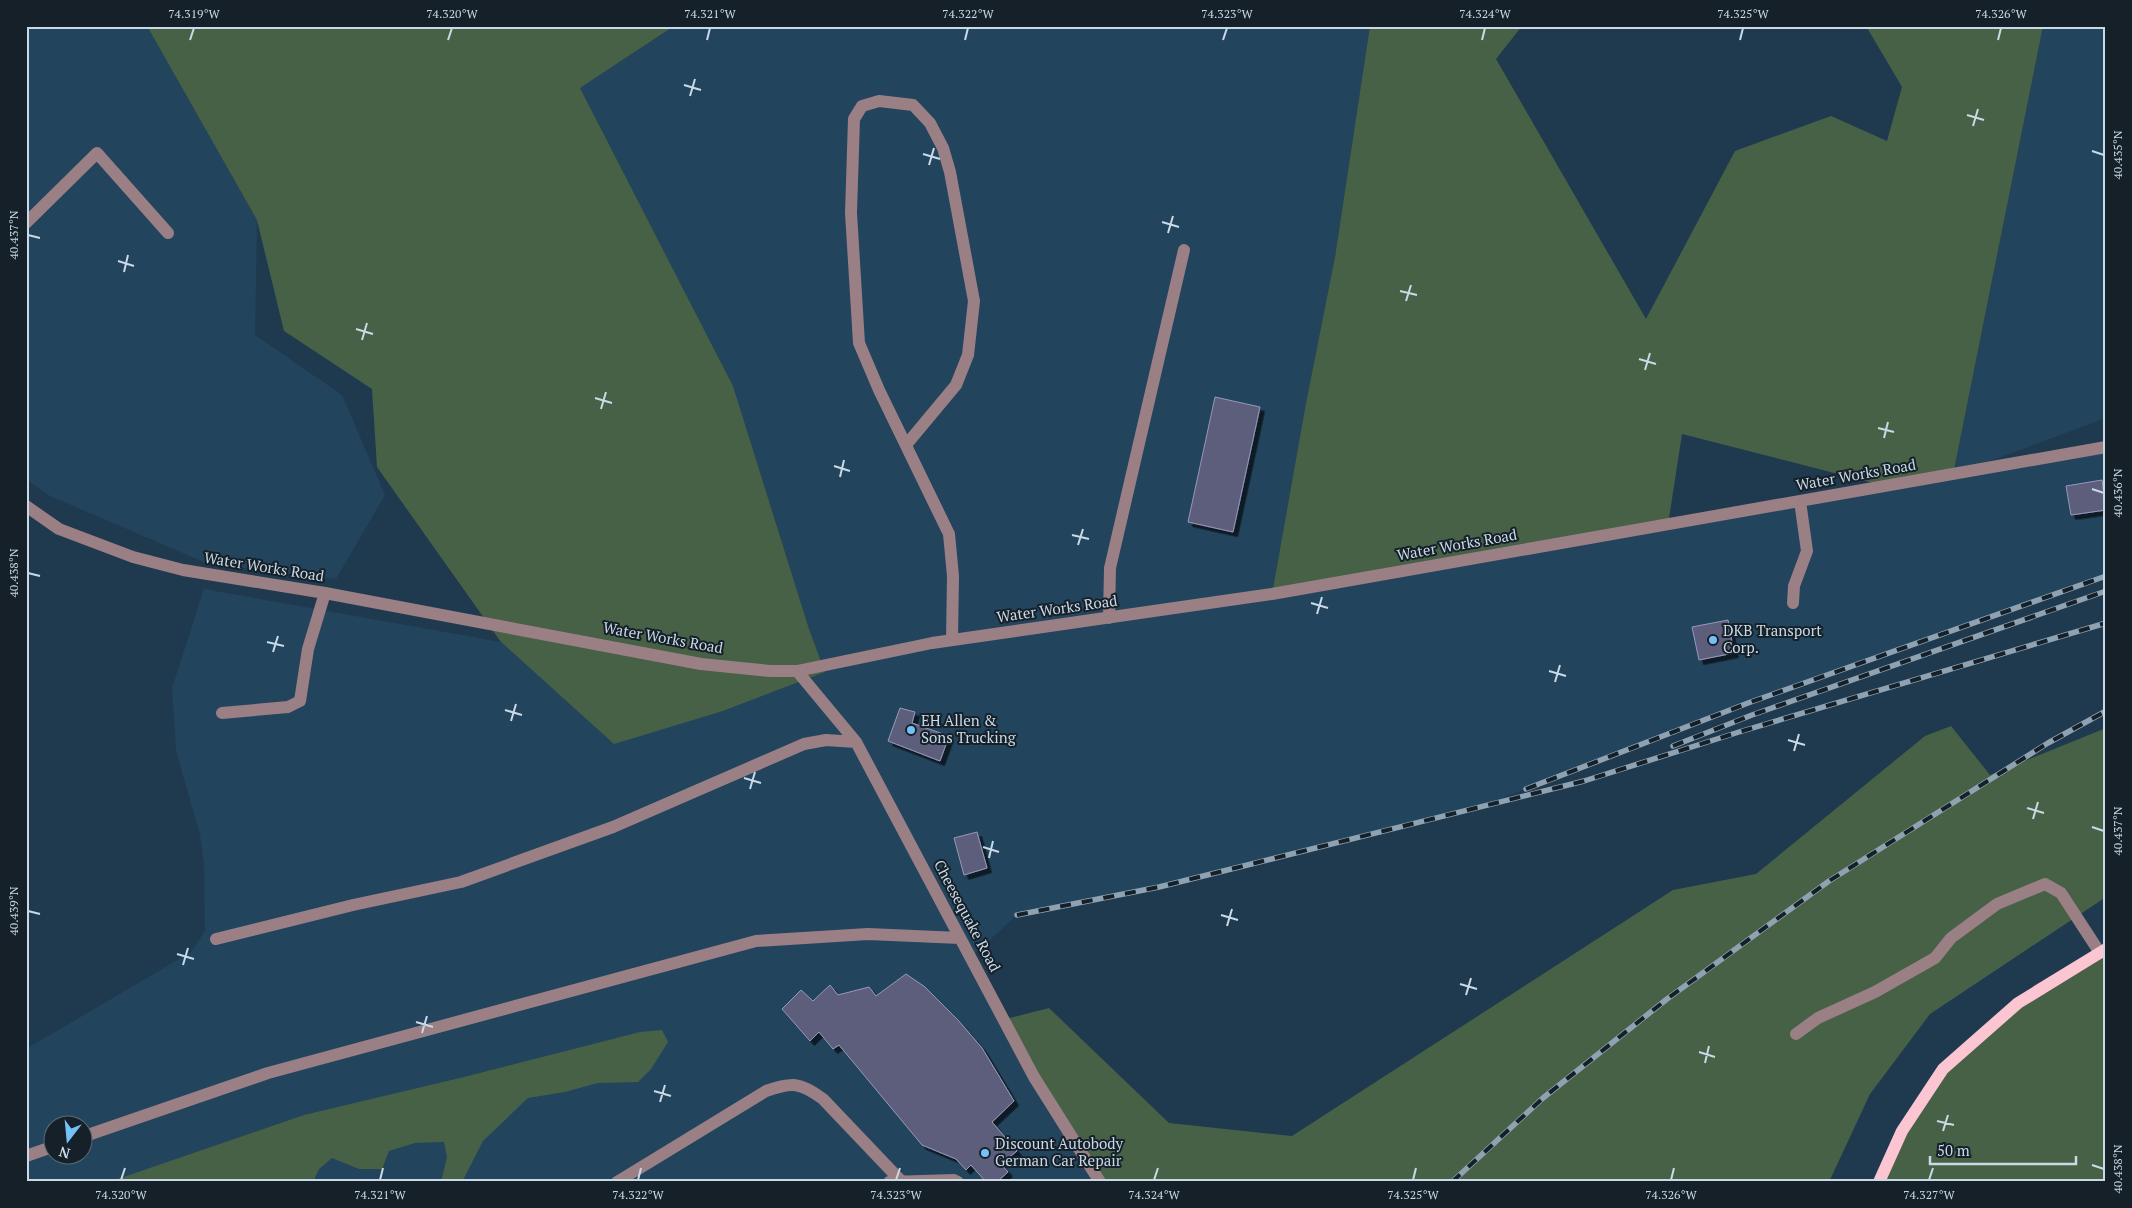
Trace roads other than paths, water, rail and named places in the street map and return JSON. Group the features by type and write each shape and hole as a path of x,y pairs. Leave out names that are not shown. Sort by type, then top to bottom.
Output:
{"main road":[{"path":"1879,1182 1902,1131 1943,1069 2018,1004 2103,951"}],"street":[{"path":"906,445 956,385 968,355 974,302 950,172 943,148 930,123 913,105 879,101 862,106 854,120 851,213 859,343 906,445 949,534 953,576 952,640"},
{"path":"26,223 97,153 168,233"},
{"path":"1109,618 1110,568 1184,250"},
{"name":"Water Works Road","path":"26,506 59,529 133,557 183,570 325,593 700,664 770,671 797,671 952,640 1272,594 2106,447"},
{"path":"1793,603 1794,586 1807,551 1800,501"},
{"path":"222,713 288,707 300,701 308,649 325,593"},
{"name":"Cheesequake Road","path":"797,671 856,742 1034,1077 1100,1182"},
{"path":"216,939 353,905 461,882 613,827 804,744 826,740 856,742"},
{"path":"1796,1034 1818,1018 1875,992 1935,958 1951,938 1997,904 2045,884 2061,893 2103,951"},
{"path":"92,1133 268,1073 756,942 868,934 960,938"},
{"path":"617,1182 766,1091 784,1084 794,1084 809,1088 823,1099 902,1182"},
{"path":"26,1156 42,1150"},
{"path":"889,1182 954,1180 958,1182"}],"railway":[{"path":"1526,789 1748,703 2106,576"},
{"path":"1673,746 1752,715 2106,591"},
{"path":"1017,915 1159,887 1584,781 1739,732 2106,623"},
{"path":"1452,1182 1543,1098 1667,999 1829,881 2048,743 2106,711"}],"place":[{"name":"DKB Transport Corp.","path":"1713,640"},
{"name":"EH Allen & Sons Trucking","path":"911,730"},
{"name":"Discount Autobody German Car Repair","path":"985,1153"}]}
